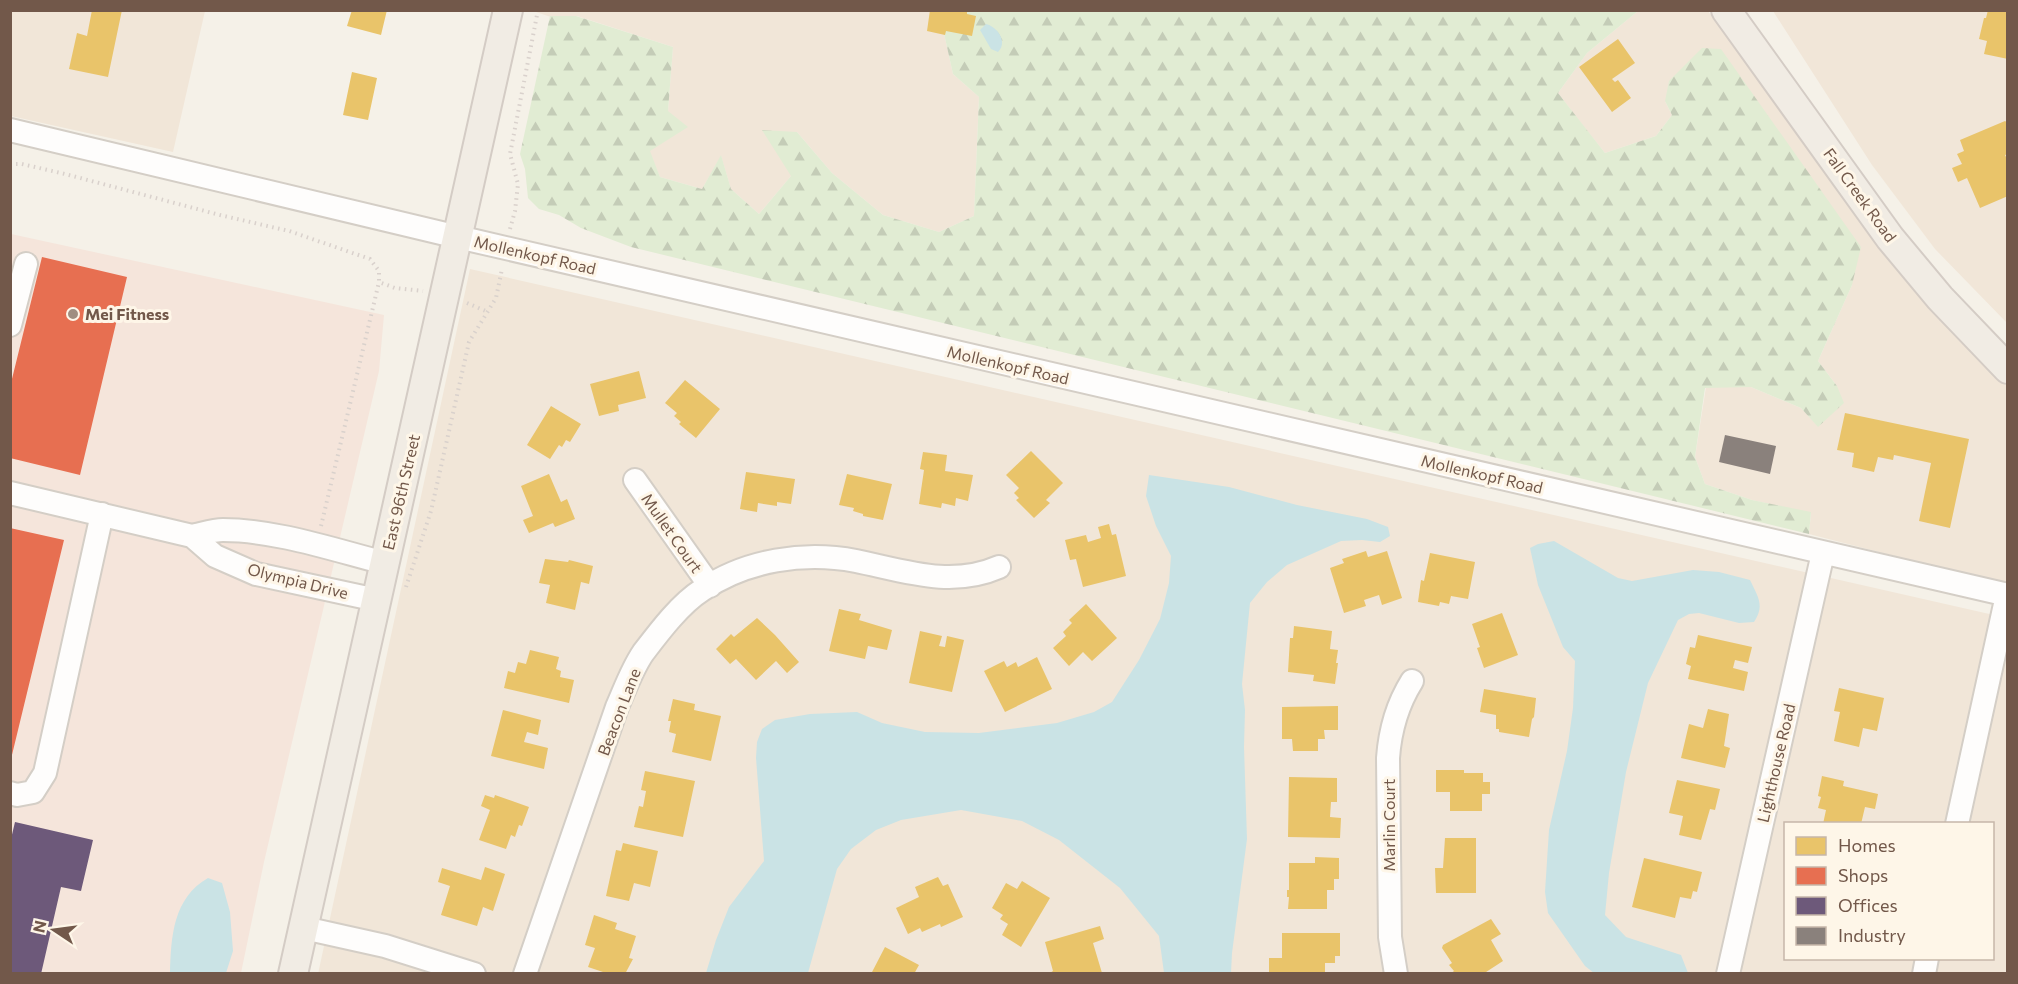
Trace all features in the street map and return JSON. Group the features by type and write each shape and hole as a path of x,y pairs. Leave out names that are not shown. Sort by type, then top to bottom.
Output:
{"main road":[{"name":"East 96th Street","path":"293,974 390,597 385,563 508,10"},
{"name":"Fall Creek Road","path":"1726,10 1890,238 1940,298 2007,369"}],"street":[{"name":"Mollenkopf Road","path":"10,130 505,248 2007,595"},
{"path":"10,326 26,264"},
{"name":"Mullet Court","path":"635,480 710,586"},
{"name":"Olympia Drive","path":"10,493 192,536 220,530 245,531 385,563"},
{"path":"10,794 33,792 45,773 102,514"},
{"name":"Olympia Drive","path":"192,536 215,556 256,574 390,597"},
{"name":"Lighthouse Road","path":"1728,974 1823,553"},
{"name":"Beacon Lane","path":"525,974 617,707 629,679 655,637 694,596 735,572 755,565 805,557 845,560 932,578 967,577 999,567"},
{"path":"1957,822 2007,595"},
{"name":"Marlin Court","path":"1396,974 1390,938 1389,739 1395,716 1412,681"},
{"path":"303,928 385,946 474,974"}],"path":[{"path":"390,597 431,511 469,342 496,298 505,248 515,211 518,184 510,154 538,10"},
{"path":"10,164 21,164 64,174 289,231 370,259 380,271 380,282 317,546"},
{"path":"380,282 394,288 445,294 488,312"}],"shaded area":[{"path":"11,11 205,11 173,152 11,116"},
{"path":"533,11 939,11 953,74 979,97 974,216 939,232 883,215 832,173 797,132 791,176 759,214 731,189 721,156 702,189 660,177 649,151 668,111 673,47 577,16 551,17"},
{"path":"1638,11 1708,11 1861,223 1907,282 1988,369 2007,386 2007,585 1809,534 1811,513 1752,500 1705,484 1695,457 1706,387 1751,387 1801,408 1818,426 1837,386 1818,361 1852,285 1665,101 1672,115 1656,136 1605,153 1581,123 1558,93 1587,53"},
{"path":"1773,11 2007,11 2007,323 1935,249 1872,165"},
{"path":"11,234 384,315 379,371 264,862 241,973 11,974"},
{"path":"470,269 2007,618 2007,973 318,974"}],"green space":[{"path":"939,11 1638,11 1587,53 1558,93 1605,153 1656,136 1672,115 1665,101 1669,81 1702,48 1721,49 1861,247 1852,285 1818,361 1837,386 1844,403 1818,427 1801,408 1751,387 1705,388 1695,457 1705,484 1752,500 1811,512 1809,534 631,247 581,228 559,215 539,209 528,198 525,169 520,154 550,16 576,16 673,47 668,111 688,127 650,151 660,177 702,189 721,155 731,189 759,214 791,176 762,130 797,132 832,173 883,215 939,232 974,216 979,97 953,74"}],"water":[{"path":"986,24 1000,35 1002,44 998,52 991,49 980,30"},
{"path":"1149,475 1229,487 1297,505 1367,519 1388,527 1390,536 1380,542 1341,541 1287,565 1267,582 1250,603 1242,684 1245,710 1247,839 1231,973 1164,973 1159,936 1120,888 1059,840 1022,821 961,810 901,820 876,830 851,849 837,869 808,973 706,973 729,907 764,861 756,758 757,742 762,729 775,720 810,714 857,712 882,723 925,732 979,733 1057,723 1094,712 1112,702 1139,660 1160,619 1169,583 1171,556 1156,526 1146,496"},
{"path":"1554,541 1618,578 1632,581 1693,570 1719,572 1750,580 1758,596 1760,606 1754,622 1739,623 1699,613 1689,614 1678,620 1648,683 1626,772 1609,873 1605,915 1626,937 1681,955 1688,973 1594,973 1585,966 1548,913 1545,892 1549,830 1567,751 1573,708 1575,661 1563,647 1538,585 1530,548"},
{"path":"208,878 222,883 230,912 233,951 226,973 170,973 171,946 176,919 187,896"}],"building: Homes":[{"path":"92,10 122,10 108,77 69,69 77,33 87,36"},
{"path":"352,10 387,10 381,35 347,26"},
{"path":"930,10 967,10 967,14 976,16 972,36 946,31 945,35 927,31"},
{"path":"1988,10 2008,10 2008,59 1984,54 1987,41 1979,39"},
{"path":"1618,39 1635,63 1612,79 1615,82 1618,80 1631,98 1612,112 1579,67"},
{"path":"352,72 377,78 368,120 343,115"},
{"path":"2005,121 2008,123 2008,154 2005,155 2008,161 2008,196 1980,208 1967,178 1958,182 1952,168 1962,164 1957,154 1964,151 1960,140"},
{"path":"639,371 646,398 618,405 619,411 599,416 590,384"},
{"path":"685,380 720,409 696,438 679,424 681,422 674,416 677,413 665,403"},
{"path":"551,406 581,424 570,442 566,440 562,447 559,445 550,459 527,445"},
{"path":"1845,413 1969,439 1950,528 1919,521 1931,463 1894,455 1893,460 1878,457 1874,472 1852,467 1854,453 1837,450"},
{"path":"1031,451 1063,483 1046,500 1050,503 1034,518 1016,500 1019,498 1014,493 1019,488 1006,475"},
{"path":"923,452 947,455 945,471 973,475 968,501 956,498 955,506 942,503 941,508 919,504 924,470 920,469"},
{"path":"746,472 795,479 791,504 777,502 777,506 758,503 757,512 740,509"},
{"path":"549,474 561,502 567,499 575,519 555,527 553,523 529,533 523,520 533,516 521,486"},
{"path":"847,474 892,484 883,520 863,516 853,511 854,508 839,505"},
{"path":"1109,524 1112,535 1116,534 1126,576 1083,587 1076,559 1070,560 1065,540 1086,535 1088,542 1101,538 1098,527"},
{"path":"1366,551 1368,557 1387,551 1402,598 1382,605 1379,595 1364,600 1366,606 1344,613 1330,568 1344,563 1342,559"},
{"path":"1430,553 1475,562 1468,599 1451,596 1449,604 1440,602 1439,606 1418,602 1421,580 1424,581"},
{"path":"545,559 568,562 569,560 593,566 589,584 581,582 575,610 546,603 550,585 539,583"},
{"path":"1086,604 1117,638 1092,661 1083,652 1069,666 1053,648 1066,636 1063,632 1072,623 1069,620"},
{"path":"839,609 861,614 859,620 892,630 887,650 868,646 865,659 829,651"},
{"path":"1502,613 1518,655 1484,668 1472,624"},
{"path":"757,618 799,662 787,673 776,661 756,680 736,659 730,664 716,649 731,634 734,637"},
{"path":"1294,626 1332,631 1330,649 1338,650 1335,684 1313,681 1314,675 1288,672 1290,638 1293,638"},
{"path":"920,631 942,636 939,646 945,647 947,636 964,640 952,692 909,683"},
{"path":"1698,635 1752,647 1748,663 1735,660 1733,668 1748,672 1744,691 1688,679 1691,666 1686,664 1690,647 1695,648"},
{"path":"530,650 559,657 556,669 561,671 560,677 574,680 569,703 504,688 508,671 515,673 518,662 526,664"},
{"path":"1037,657 1052,689 1005,712 984,671 1004,661 1007,667 1016,662 1018,667"},
{"path":"1839,688 1884,698 1877,731 1863,728 1859,747 1834,741 1840,712 1834,711"},
{"path":"1484,689 1536,698 1529,737 1499,732 1499,729 1496,729 1496,715 1480,712"},
{"path":"673,699 695,704 694,710 721,716 711,761 672,752 676,734 669,732 671,721 668,721"},
{"path":"1338,706 1338,730 1324,730 1325,739 1318,739 1318,751 1293,751 1292,739 1282,739 1282,707"},
{"path":"1708,709 1729,714 1724,746 1730,748 1725,768 1681,758 1689,724 1703,728"},
{"path":"503,710 541,720 538,735 527,732 524,742 548,748 544,769 491,756"},
{"path":"1436,770 1483,773 1483,782 1490,782 1490,794 1482,794 1482,811 1450,811 1450,792 1436,792"},
{"path":"645,771 695,781 683,837 634,827 639,806 643,807 646,791 641,790"},
{"path":"1822,776 1844,781 1843,786 1878,794 1875,809 1865,807 1861,822 1823,822 1826,810 1818,808 1821,797 1818,796"},
{"path":"1289,777 1337,778 1337,802 1331,802 1330,817 1341,818 1340,838 1288,837"},
{"path":"1677,780 1720,789 1715,810 1710,809 1701,840 1679,835 1683,816 1669,813"},
{"path":"485,795 494,798 495,795 529,807 522,826 519,825 515,837 511,835 506,849 479,840 490,810 481,806"},
{"path":"1445,838 1476,838 1476,893 1436,893 1435,868 1443,868"},
{"path":"623,843 658,851 650,887 634,883 629,901 606,896 616,850 621,851"},
{"path":"1315,857 1339,858 1339,879 1334,879 1334,890 1327,890 1327,909 1288,909 1289,863 1315,863"},
{"path":"1644,858 1702,872 1697,892 1693,891 1691,899 1680,897 1675,918 1632,907"},
{"path":"485,867 505,874 493,911 483,907 477,926 441,915 450,886 438,882 442,868 481,880"},
{"path":"938,877 943,886 948,884 963,917 941,927 940,924 922,932 920,928 908,934 896,908 919,897 915,887"},
{"path":"1022,881 1050,898 1021,947 1002,935 1008,924 1000,919 1003,915 992,908 1006,883 1017,889"},
{"path":"594,915 617,923 615,929 636,936 629,958 633,959 625,974 609,974 588,967 595,948 585,945"},
{"path":"1491,919 1501,934 1491,940 1503,961 1483,974 1450,974 1454,971 1449,965 1452,963 1442,948 1443,945"},
{"path":"1100,926 1104,939 1093,943 1102,973 1048,974 1053,971 1045,942"},
{"path":"1282,933 1340,933 1340,956 1335,956 1335,963 1325,963 1325,974 1269,974 1269,958 1282,958"},
{"path":"885,947 919,965 914,974 871,974"}],"building: Shops":[{"path":"42,257 127,277 80,475 10,458 10,387"},
{"path":"10,528 64,540 11,759 10,759"}],"building: Offices":[{"path":"15,822 93,840 81,891 61,887 41,974 10,974 10,843"}],"building: Industry":[{"path":"1725,435 1776,446 1770,474 1719,462"}],"place":[{"name":"Mei Fitness","path":"73,314"}]}
